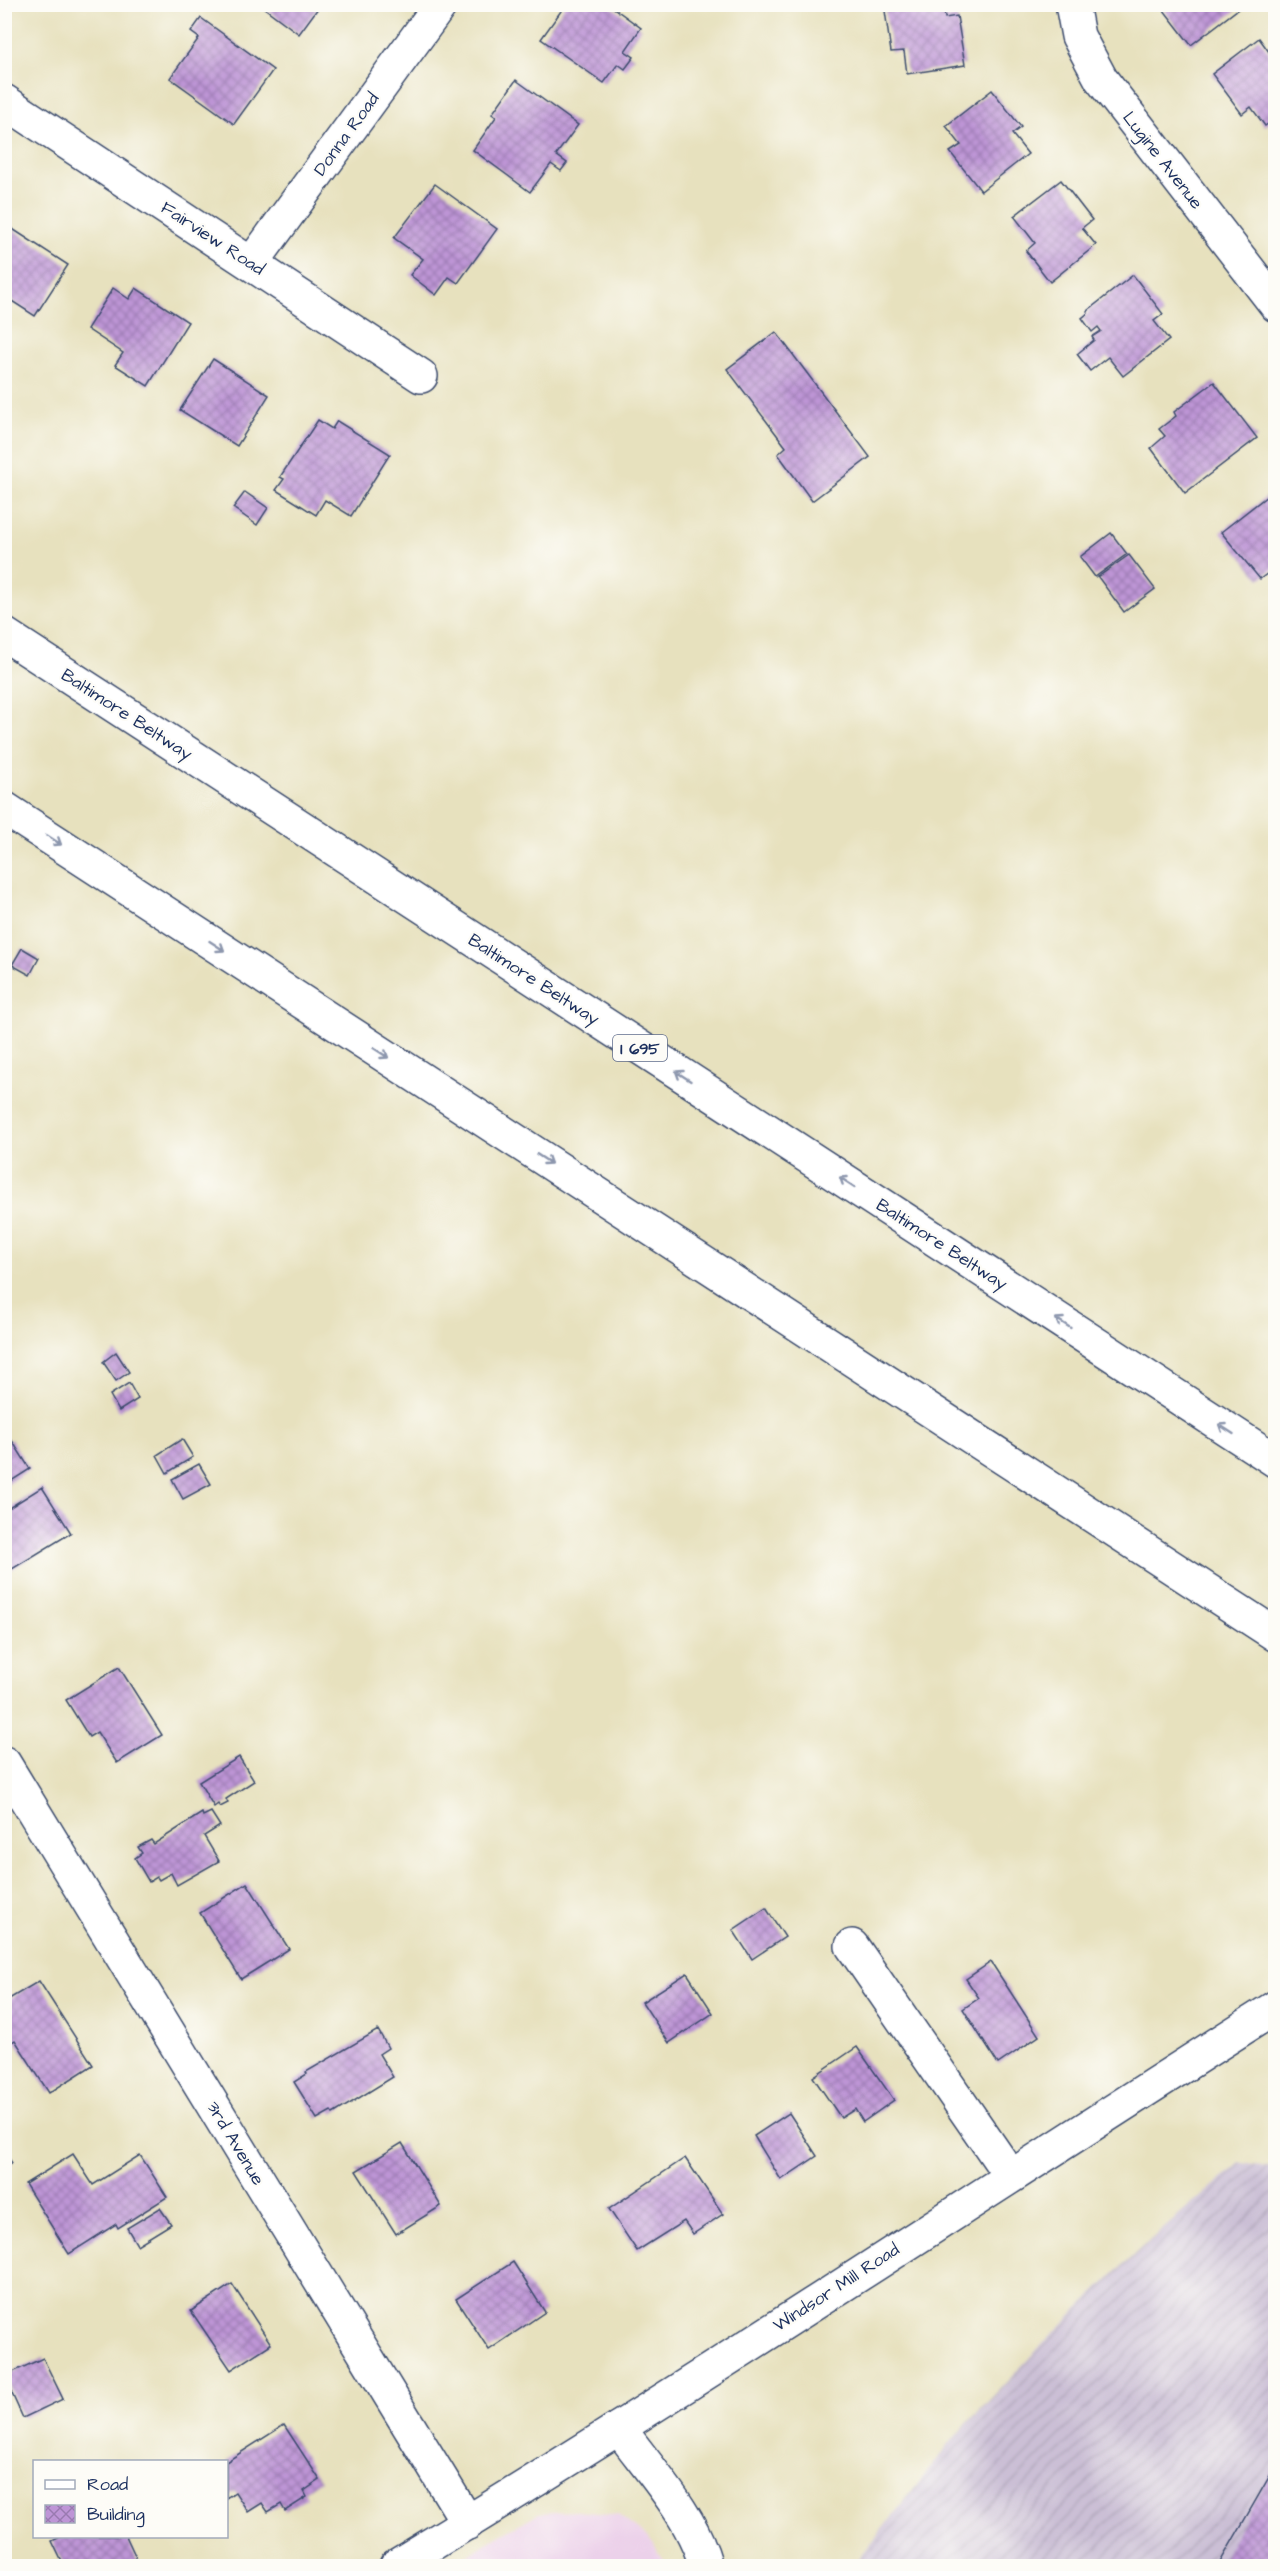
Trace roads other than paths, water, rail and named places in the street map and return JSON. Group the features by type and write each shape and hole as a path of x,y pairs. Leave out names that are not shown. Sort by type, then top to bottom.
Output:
{"main road":[{"name":"Donna Road","path":"252,263 441,4"},
{"name":"Lugine Avenue","path":"1072,4 1078,36 1101,79 1275,305"},
{"name":"Fairview Road","path":"4,101 421,376"},
{"name":"Baltimore Beltway","path":"4,634 1275,1461"},
{"path":"4,808 1275,1635"},
{"name":"3rd Avenue","path":"4,1763 468,2523"},
{"path":"852,1946 1010,2175"},
{"name":"Windsor Mill Road","path":"396,2566 619,2428 1275,2007"},
{"path":"619,2428 683,2517 700,2544 706,2566"}]}
